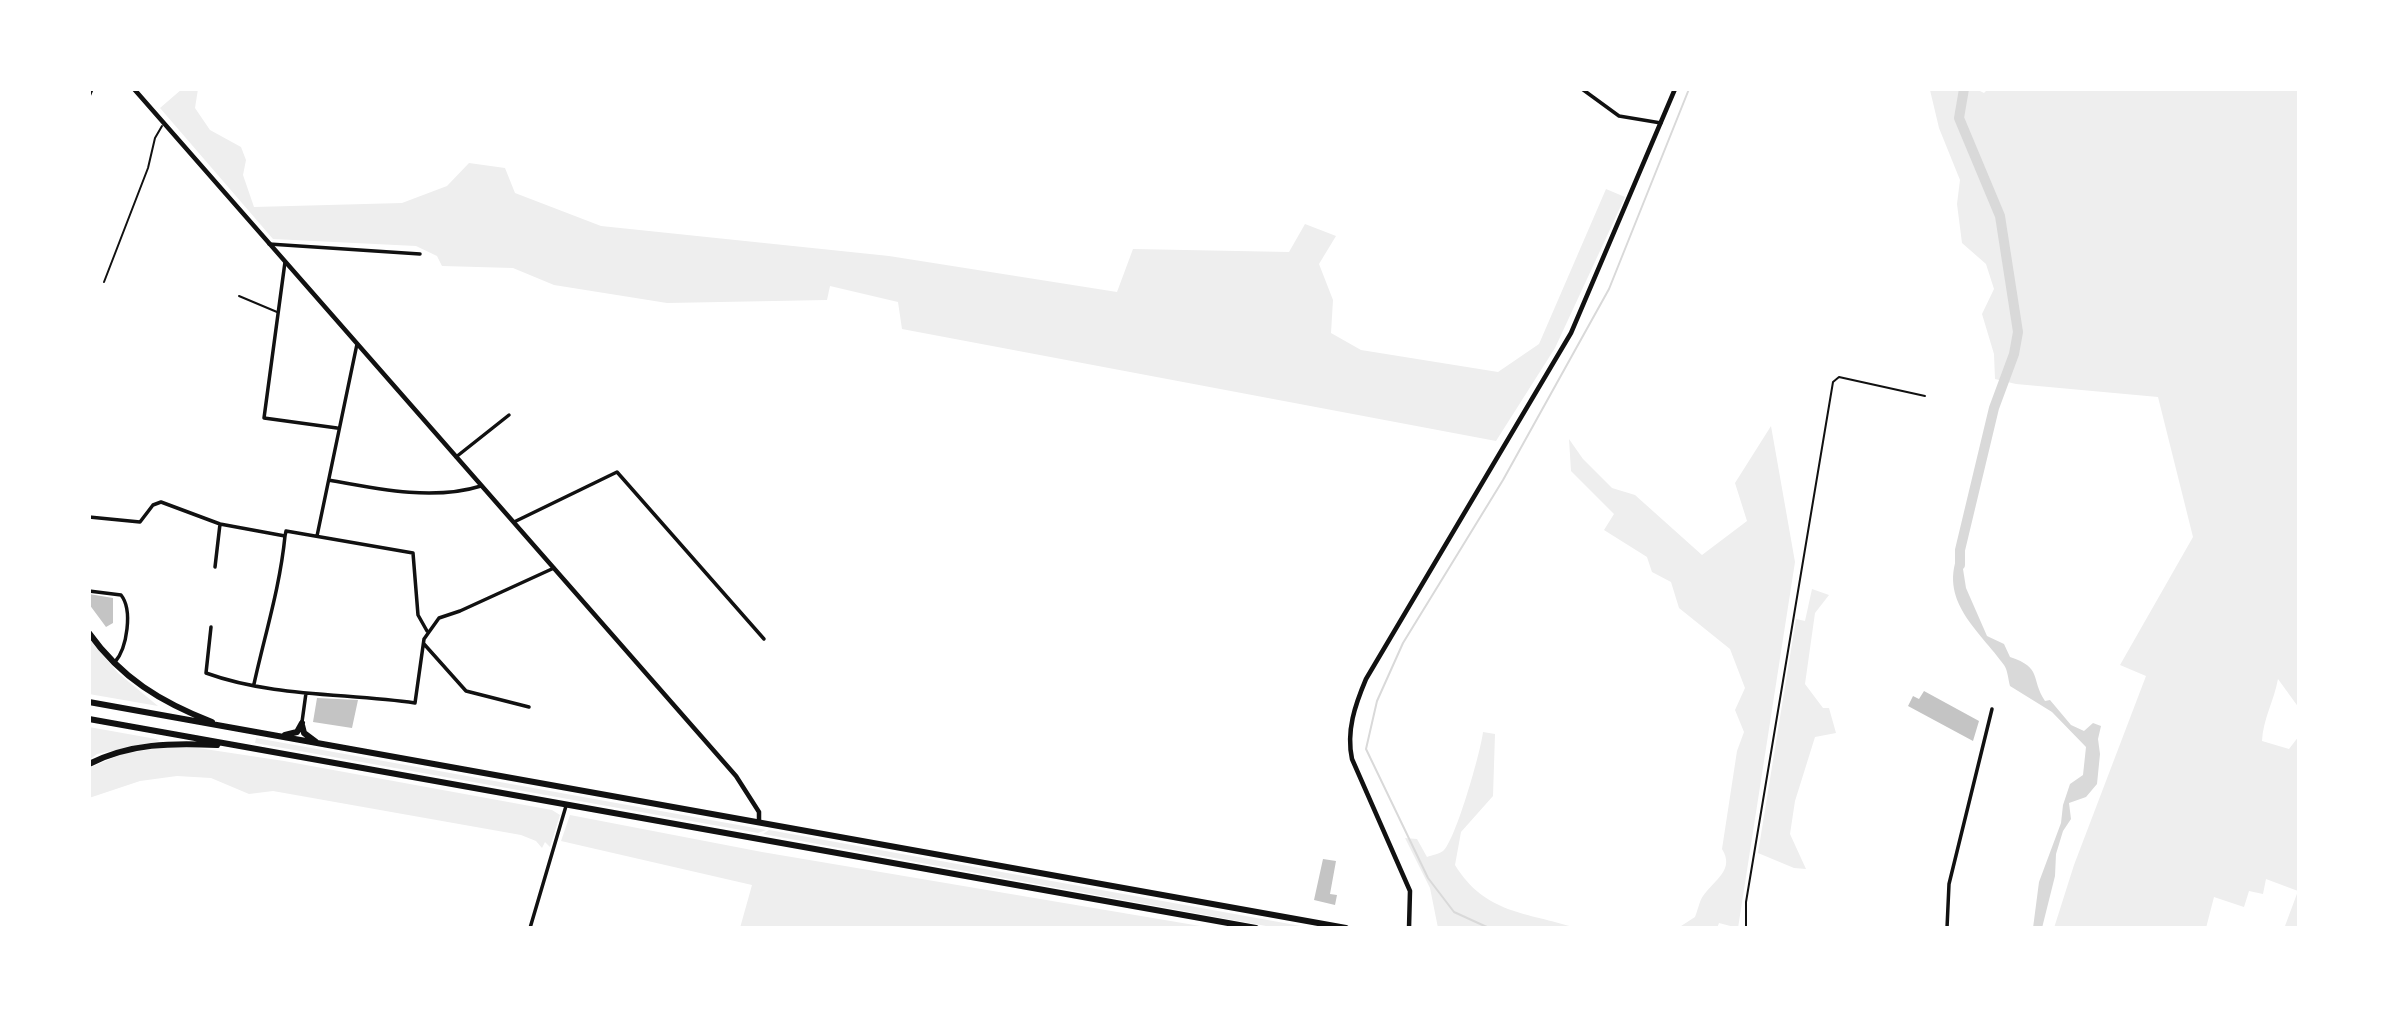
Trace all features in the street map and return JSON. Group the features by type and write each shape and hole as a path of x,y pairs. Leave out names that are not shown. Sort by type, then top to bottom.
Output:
{"highway":[{"path":"89,633 114,664 165,702 227,727"},
{"path":"89,702 1346,928"},
{"path":"89,719 1256,928"},
{"path":"302,723 304,733 317,743"},
{"path":"278,736 297,732 302,723"},
{"path":"89,764 117,752 152,745 240,746"}],"street":[{"path":"89,96 92,89"},
{"path":"134,89 736,776 759,812 759,823"},
{"path":"1582,89 1619,116 1661,123"},
{"path":"1409,928 1410,891 1352,760 1350,738 1354,709 1366,679 1571,333 1675,89"},
{"path":"269,244 420,254"},
{"path":"285,262 264,418 337,428"},
{"path":"317,536 337,428 357,344"},
{"path":"456,458 509,415"},
{"path":"513,522 617,472 764,639"},
{"path":"329,480 395,491 462,491 481,486"},
{"path":"89,517 144,521 153,505 161,502 220,524 285,536"},
{"path":"215,567 220,524"},
{"path":"254,684 268,618 279,587 285,531 413,553 418,615 427,631"},
{"path":"211,627 206,673 306,693 362,696 415,703 423,643 427,631 443,615 460,611 554,568"},
{"path":"89,591 121,595 127,605 123,646 114,664"},
{"path":"423,643 466,691 529,706"},
{"path":"302,723 306,693"},
{"path":"1947,928 1949,884 1992,709"},
{"path":"530,928 567,804"}],"lane":[{"path":"104,282 148,167 157,133 164,124"},
{"path":"239,296 278,312"},
{"path":"1746,928 1746,902 1833,382 1839,377 1925,396"}],"shaded area":[{"path":"182,89 198,89 195,108 210,130 241,147 246,160 243,175 254,207 402,203 447,186 469,163 505,168 515,193 601,226 889,256 1117,292 1133,249 1289,252 1305,224 1336,236 1319,264 1333,300 1331,333 1361,350 1498,372 1539,344 1606,189 1625,197 1555,348 1496,441 902,329 898,302 830,286 827,300 667,303 554,285 513,268 442,266 437,256 416,246 273,239 160,108"},
{"path":"1976,89 1984,93 1988,89 2299,89 2299,708 2278,679 2262,741 2289,749 2299,736 2299,928 2285,926 2298,891 2266,879 2263,894 2249,891 2244,907 2214,897 2206,928 2054,928 2074,865 2146,676 2120,665 2193,537 2158,397 2016,384 1995,379 1994,354 1982,314 1994,289 1986,264 1962,243 1957,204 1960,180 1939,128 1930,90"},
{"path":"1771,426 1795,562 1738,928 1719,923 1717,928 1678,928 1695,917 1703,896 1725,869 1722,849 1737,751 1744,732 1735,710 1745,688 1730,649 1679,608 1671,582 1652,572 1647,557 1604,530 1614,514 1571,471 1569,439 1583,459 1612,488 1635,495 1702,555 1747,521 1735,483"},
{"path":"1960,550 1966,588 1987,636 2004,644 2010,657 2032,670 2045,701 2050,700 2071,725 2084,731 2093,723 2101,726 2097,784 2086,797 2069,803 2071,819 2063,831 2056,854 2055,876 2042,928 2033,928 2039,882 2061,823 2070,784 2083,775 2086,747 2052,712 2010,686 2004,665 1973,627 1957,599 1953,584 1954,568"},
{"path":"1812,589 1829,595 1815,613 1805,684 1823,708 1829,708 1836,733 1815,737 1795,801 1790,834 1806,869 1794,868 1758,853 1796,619 1805,621"},
{"path":"89,639 118,673 158,706 89,694"},
{"path":"89,727 160,741 97,754 89,760"},
{"path":"1483,732 1495,734 1493,796 1461,832 1455,865 1467,881 1493,902 1508,909 1576,928 1438,928 1430,888 1405,838 1417,839 1427,857 1443,851 1454,831 1473,776"},
{"path":"256,738 766,830 758,833 255,743"},
{"path":"159,748 198,748 284,761 552,810 560,815 550,847 545,842 542,848 536,841 521,835 273,791 249,794 211,778 177,776 140,781 89,798 89,768 122,754"},
{"path":"570,815 762,852 1212,928 740,928 752,885 561,841"},
{"path":"769,830 1312,928 1277,928 763,834"}],"building":[{"path":"89,594 113,598 113,623 106,627 89,604"},
{"path":"1924,691 1979,721 1973,741 1908,706 1913,696 1919,699"},
{"path":"317,698 358,700 352,728 313,722"},
{"path":"1323,859 1336,861 1330,894 1337,895 1335,905 1314,900"}],"waterway":[{"path":"1489,928 1454,912 1428,878 1366,749 1377,701 1403,643 1503,480 1609,289 1689,89"},
{"path":"1960,565 1960,550 1994,408 2014,354 2018,332 2000,216 1959,118 1964,89"}]}
